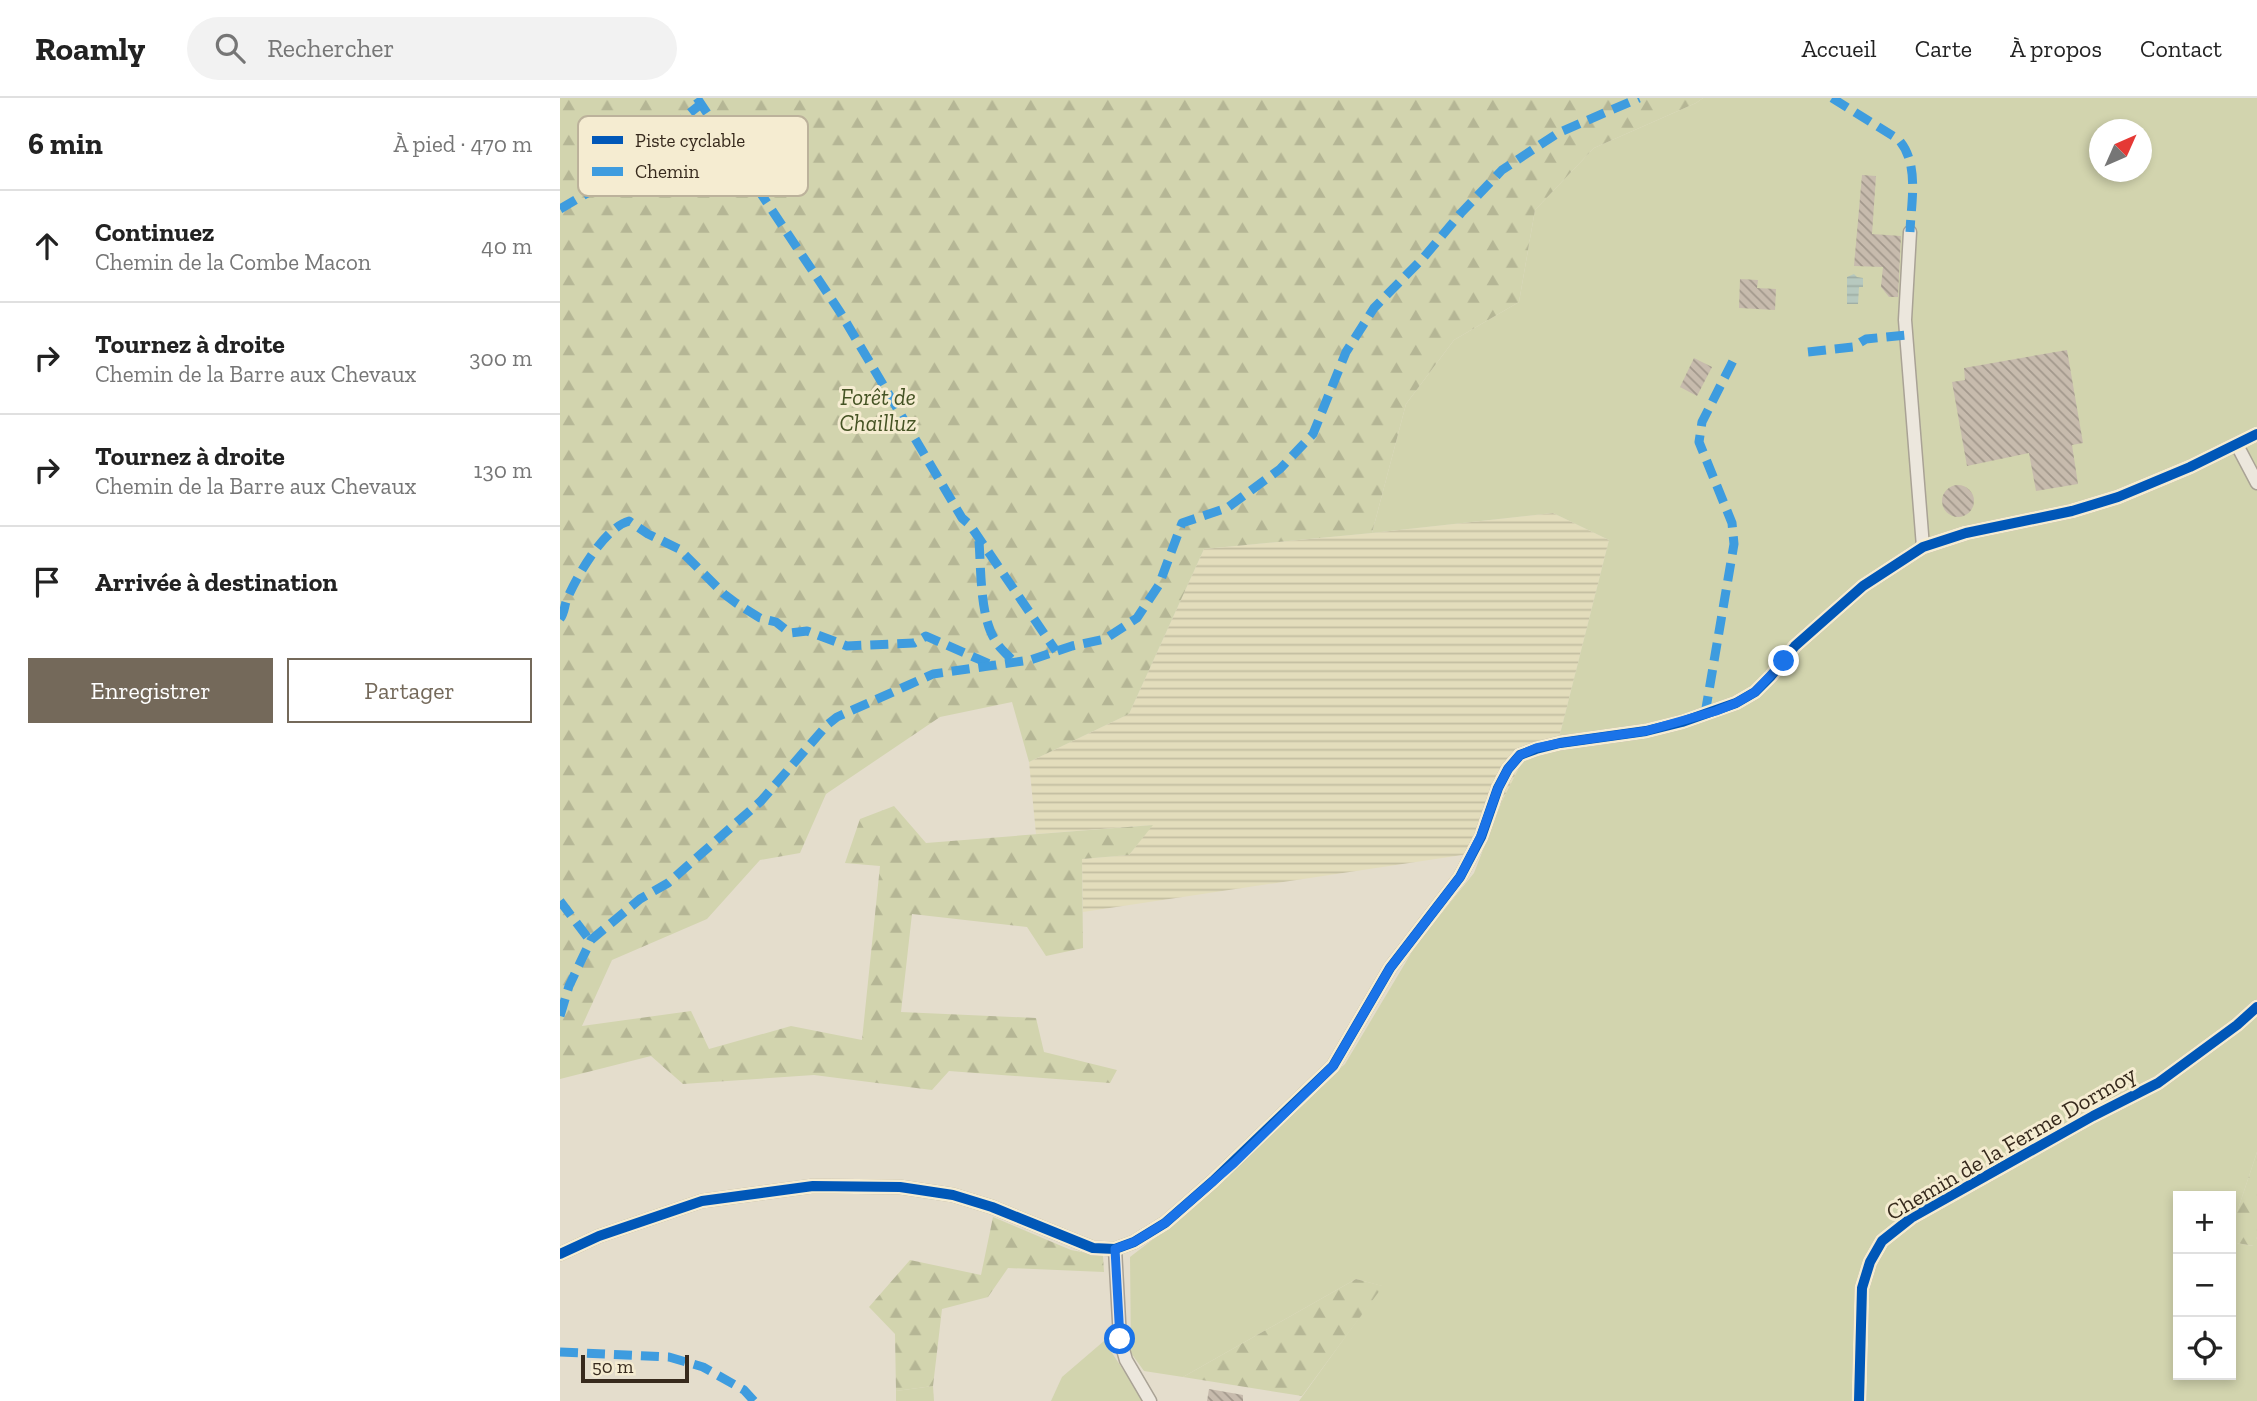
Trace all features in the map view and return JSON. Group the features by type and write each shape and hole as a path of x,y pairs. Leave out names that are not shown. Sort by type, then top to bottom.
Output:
{"street":[{"path":"1910,233 1905,320 1923,547"},
{"path":"560,1254 599,1236 702,1201 813,1186 900,1187 953,1195 992,1207 1093,1248 1115,1249 1134,1242 1165,1223 1234,1163 1333,1066 1390,968 1460,877 1481,836 1498,788 1508,769 1520,755 1536,748 1560,743 1646,731 1682,722 1736,703 1755,692 1795,646 1863,586 1923,547 1966,533 2073,511 2118,496 2190,467 2257,434"},
{"path":"2237,445 2257,483"},
{"name":"Chemin de la Ferme Dormoy","path":"1859,1401 1862,1288 1870,1262 1882,1241 1911,1218 2093,1116 2158,1083 2257,1007"},
{"path":"1115,1249 1120,1339 1126,1360 1150,1401"}],"shaded area":[{"path":"1854,274 1863,278 1863,287 1859,287 1858,304 1847,304 1847,277"},
{"path":"1553,513 1609,540 1556,750 1522,762 1502,801 1482,852 1083,912 1082,859 1129,855 1152,825 1036,834 1029,762 1129,714 1204,549"}],"green space":[{"name":"Forêt de Chailluz","path":"560,98 1703,98 1594,148 1535,210 1519,302 1454,340 1406,404 1372,533 1204,549 1129,714 1029,762 1012,702 940,717 826,794 800,853 760,860 707,919 612,960 582,1026 691,1011 709,1049 791,1026 862,1040 880,866 845,863 860,819 894,806 926,843 1153,825 1129,855 1082,859 1083,948 1046,956 1027,927 912,914 901,1012 1036,1018 1044,1052 1117,1070 1110,1083 949,1071 932,1090 814,1075 683,1084 651,1056 560,1079"},
{"path":"1703,98 2257,98 2257,1152 2236,1215 2236,1191 2173,1191 2173,1380 2236,1380 2236,1243 2253,1246 2257,1237 2257,1401 1299,1401 1382,1286 1356,1279 1183,1377 1144,1371 1131,1353 1130,1257 1169,1227 1345,1064 1416,945 1474,873 1502,801 1522,762 1556,750 1609,540 1553,513 1372,533 1406,404 1454,340 1519,302 1535,210 1594,148"},
{"path":"2257,1152 2257,1237 2254,1246 2236,1243 2236,1215"},
{"path":"993,1217 1071,1250 1103,1256 1104,1272 1008,1268 988,1297 942,1309 933,1386 896,1391 895,1334 869,1307 910,1260 981,1275"},
{"path":"1356,1279 1383,1286 1302,1396 1183,1377"},
{"path":"1104,1341 1144,1401 1051,1401 1062,1377"},
{"path":"933,1386 934,1401 896,1401 896,1391"}],"building":[{"path":"1862,175 1876,176 1872,234 1901,236 1898,297 1889,297 1881,287 1883,267 1854,266"},
{"path":"1740,279 1758,280 1757,288 1776,289 1775,310 1739,308"},
{"path":"2067,350 2083,443 2072,445 2078,484 2036,491 2029,453 1967,466 1952,382 1965,380 1964,368"},
{"path":"1694,358 1712,367 1697,396 1680,387"},
{"path":"1958,485 1969,490 1974,501 1969,512 1958,517 1947,512 1942,501 1947,490"},
{"path":"1209,1389 1243,1395 1243,1401 1207,1401"}],"marked path":[{"path":"697,98 709,116"},
{"path":"560,1016 569,986 591,940 640,899 668,883 761,801 837,717 933,674 1030,660 1072,646 1105,639 1137,618 1159,585 1182,523 1227,508 1280,469 1313,434 1346,352 1374,308 1502,170 1558,133 1639,98"},
{"path":"1832,98 1898,139 1905,149 1913,183 1910,232"},
{"path":"686,116 701,104"},
{"path":"560,209 582,196"},
{"path":"762,196 840,312 962,518 970,525 1056,651"},
{"path":"1808,352 1853,347 1866,339 1907,335"},
{"path":"1705,714 1734,544 1732,523 1699,442 1702,422 1735,357"},
{"path":"560,619 572,589 592,554 610,533 629,521 679,549 736,603 760,618 776,622 790,633 807,631 847,646 914,643 926,636 992,665"},
{"path":"979,541 986,619 997,643 1013,661"},
{"path":"560,901 591,942"},
{"path":"560,1352 669,1357 703,1367 744,1390 754,1401"}],"cycle path":[{"path":"560,1254 599,1236 702,1201 813,1186 900,1187 953,1195 992,1207 1093,1248 1115,1249 1134,1242 1165,1223 1213,1181 1333,1066 1390,968 1460,877 1481,837 1498,788 1508,769 1520,755 1560,743 1646,731 1682,722 1736,703 1755,692 1795,646 1863,586 1923,547 1966,533 2072,511 2118,497 2190,467 2257,434"},
{"path":"1859,1401 1862,1288 1870,1262 1882,1241 1911,1218 2093,1116 2158,1083 2257,1007"}],"route":[{"path":"1120,1339 1115,1249 1134,1242 1165,1223 1234,1163 1333,1066 1390,968 1460,877 1481,836 1498,788 1508,769 1520,755 1536,748 1560,743 1646,731 1716,711 1755,692 1784,661"}]}
